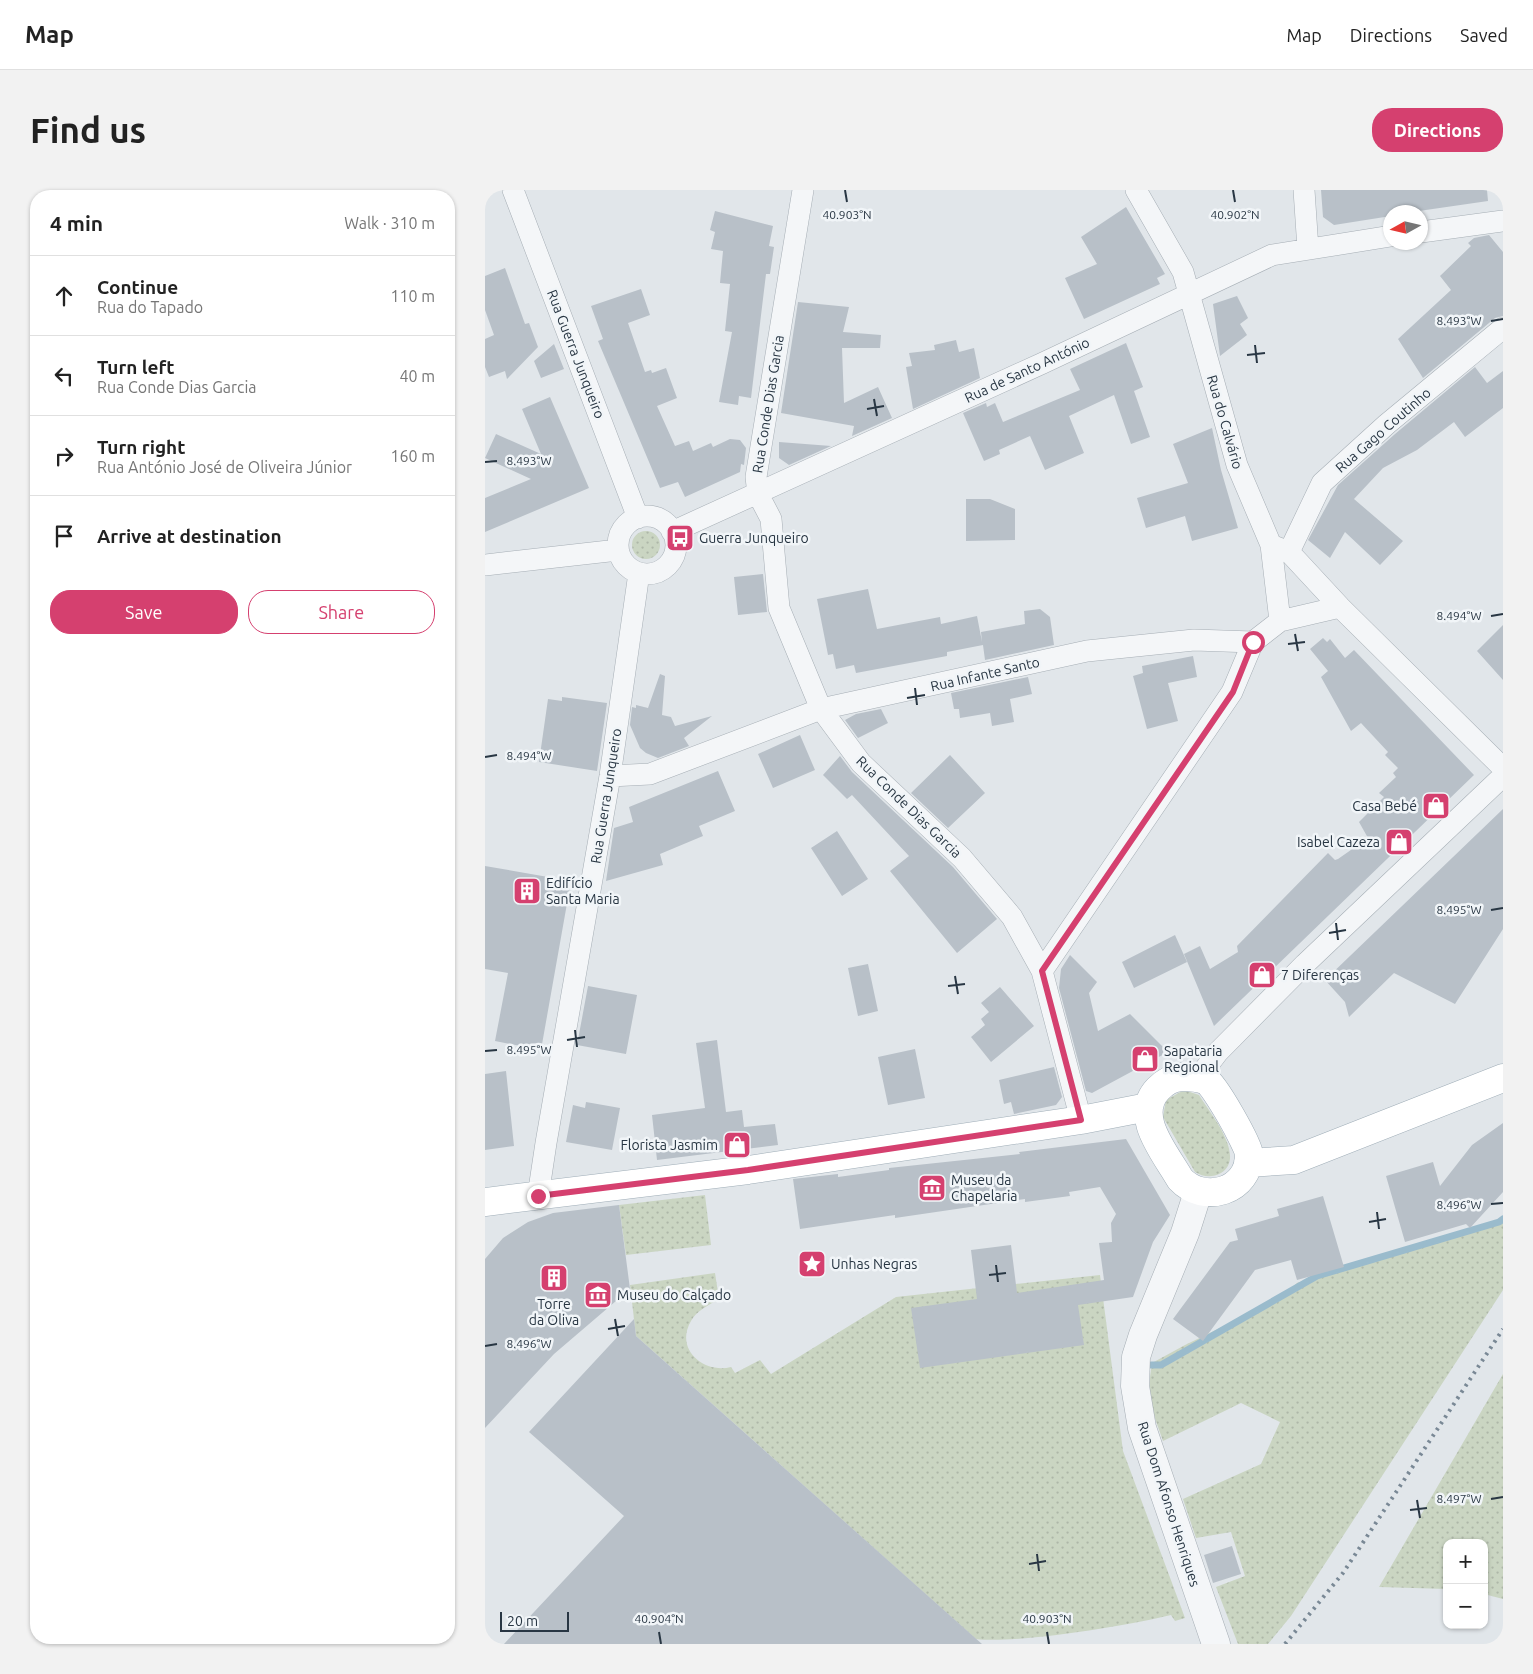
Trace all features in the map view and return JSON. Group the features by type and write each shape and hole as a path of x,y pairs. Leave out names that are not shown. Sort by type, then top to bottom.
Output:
{"main road":[{"path":"1174,1078 1198,1078 1210,1083 1246,1141 1249,1153 1248,1163 1243,1175 1233,1186 1215,1194 1198,1192 1187,1187 1179,1179 1148,1123 1148,1107 1155,1092 1164,1083 1174,1078"},
{"path":"1248,1163 1294,1160 1503,1078"},
{"path":"485,1202 748,1170 1081,1120 1148,1107"}],"street":[{"name":"Rua Guerra Junqueiro","path":"513,190 637,518"},
{"name":"Rua Conde Dias Garcia","path":"803,190 756,477 757,494 771,518 779,608 821,709 861,764 943,839 1012,917 1042,971 1081,1120"},
{"name":"Rua do Calvário","path":"1136,190 1183,272 1191,295 1196,320 1237,465 1280,549 1503,768"},
{"path":"1304,190 1308,249"},
{"path":"1428,231 1503,221"},
{"name":"Rua de Santo António","path":"672,532 1191,295 1272,255 1383,237"},
{"name":"Rua Gago Coutinho","path":"1280,549 1321,483 1387,424 1503,328"},
{"path":"645,516 661,520 672,532 675,548 669,563 656,572 639,573 626,565 618,550 618,542 624,527 637,518 645,516"},
{"name":"Rua do Calvário","path":"1280,549 1280,621"},
{"path":"485,565 618,550"},
{"name":"Rua Guerra Junqueiro","path":"538,1196 610,776 639,573"},
{"path":"1042,971 1233,692 1253,642 1280,621 1340,607"},
{"name":"Rua Infante Santo","path":"610,776 650,774 821,709 1087,651 1194,640 1253,642"},
{"path":"1198,1078 1218,1052 1305,964 1503,776"},
{"name":"Rua Dom Afonso Henriques","path":"1198,1192 1185,1233 1143,1335 1136,1357 1135,1386 1142,1428 1216,1644"}],"green space":[{"path":"646,531 656,535 660,545 656,555 646,559 636,555 632,545 636,535"},
{"path":"1184,1090 1199,1095 1224,1135 1230,1157 1228,1166 1218,1175 1208,1176 1195,1172 1163,1117 1166,1100"},
{"path":"705,1195 711,1245 626,1255 619,1205"},
{"path":"1503,1223 1503,1290 1291,1616 1268,1644 1238,1644 1216,1587 1245,1576 1231,1532 1196,1538 1183,1499 1261,1464 1280,1422 1241,1403 1163,1441 1151,1403 1150,1375 1152,1363 1280,1299 1297,1283"},
{"path":"715,1273 719,1299 699,1311 693,1317 687,1332 686,1341 689,1350 702,1363 711,1367 731,1367 735,1373 760,1360 771,1374 896,1297 1100,1275 1123,1451 1185,1618 1175,1621 1171,1615 1101,1629 1044,1637 994,1640 976,1639 636,1336 630,1285"},
{"path":"1503,1374 1503,1599 1488,1595 1488,1539 1443,1539 1443,1589 1379,1587"}],"building":[{"path":"1321,190 1487,190 1488,201 1428,210 1428,205 1383,205 1383,217 1334,225 1323,217"},
{"path":"1126,207 1165,274 1157,278 1160,284 1084,319 1065,278 1097,264 1081,237"},
{"path":"715,211 773,226 769,246 774,247 770,274 766,274 751,398 739,396 738,405 719,402 732,332 725,331 730,284 720,283 723,251 711,249 715,232 710,230"},
{"path":"1489,235 1503,252 1503,316 1495,318 1423,378 1398,339 1451,290 1440,276 1471,246 1468,243 1474,238"},
{"path":"505,268 525,324 529,323 538,347 507,379 505,371 489,377 485,367 485,339 494,335 485,310 485,276"},
{"path":"641,289 650,315 628,323 645,372 651,370 652,373 666,368 677,398 657,406 675,446 689,441 693,451 711,443 713,447 730,439 740,440 746,448 744,465 741,464 740,472 685,497 678,482 660,488 598,341 603,339 591,306"},
{"path":"1237,296 1248,318 1240,324 1247,335 1220,356 1213,304"},
{"path":"798,302 849,307 843,332 881,335 880,348 842,348 844,403 878,387 892,418 852,436 854,426 781,413"},
{"path":"956,340 959,352 974,348 980,378 913,409 906,367 912,366 909,353 935,350 934,345"},
{"path":"1126,343 1143,387 1134,391 1150,437 1131,444 1114,395 1069,416 1084,453 1045,470 1030,436 999,450 1000,454 984,461 963,413 986,403 987,407 995,403 1003,422 1080,390 1070,369"},
{"path":"554,344 564,369 541,378 534,361"},
{"path":"1475,367 1487,383 1503,371 1503,408 1465,437 1454,422 1417,450 1383,468 1354,499 1403,541 1380,565 1345,532 1330,558 1308,540 1338,485"},
{"path":"550,397 589,488 485,532 485,498 531,479 485,458 496,434 541,454 522,409"},
{"path":"1212,428 1221,470 1238,528 1192,541 1185,516 1146,528 1137,498 1188,483 1173,444"},
{"path":"779,442 831,446 789,465 779,458"},
{"path":"966,499 990,499 1015,509 1015,540 966,541"},
{"path":"763,574 767,612 738,615 734,577"},
{"path":"868,589 877,629 940,617 941,624 977,616 982,642 981,632 1025,624 1024,611 1040,609 1050,617 1054,645 985,660 983,645 947,652 947,656 856,673 854,665 836,669 833,654 828,655 817,599"},
{"path":"1503,625 1503,680 1477,651"},
{"path":"1323,638 1327,642 1330,639 1345,658 1354,650 1474,775 1214,1026 1184,954 1200,946 1210,969 1238,952 1237,946 1328,853 1335,860 1338,859 1368,838 1359,822 1384,797 1379,793 1396,777 1393,773 1398,768 1385,755 1388,752 1361,723 1351,731 1321,677 1328,671 1310,649"},
{"path":"1193,656 1197,677 1168,683 1178,721 1147,729 1133,676 1143,673 1142,666"},
{"path":"660,674 665,676 662,715 671,717 675,726 712,716 684,738 689,746 658,758 640,748 630,725 632,707 636,708 636,705 648,708"},
{"path":"1028,677 1032,694 1010,699 1014,722 992,726 990,713 960,718 959,709 954,709 951,693"},
{"path":"562,697 607,703 597,771 539,762 548,699 562,701"},
{"path":"881,709 888,723 858,738 845,720 856,714"},
{"path":"800,735 815,770 773,788 758,754"},
{"path":"950,755 985,793 948,828 911,793"},
{"path":"840,756 852,772 953,867 997,919 957,953 890,871 909,856 852,795 847,799 823,775"},
{"path":"718,771 735,811 699,826 703,836 660,854 663,865 606,881 614,828 633,822 629,807"},
{"path":"1503,809 1503,929 1455,1004 1394,973 1349,1017 1345,1002 1325,980"},
{"path":"837,831 868,879 842,896 811,848"},
{"path":"485,866 571,881 541,1050 495,1041 508,973 485,969"},
{"path":"1175,935 1187,962 1134,988 1122,962"},
{"path":"1070,955 1097,982 1089,993 1098,1031 1130,1014 1168,1052 1092,1093 1086,1091 1059,988 1061,969"},
{"path":"868,964 878,1011 858,1016 848,968"},
{"path":"588,986 637,995 626,1054 577,1045"},
{"path":"1000,987 1034,1026 991,1062 971,1037 985,1025 981,1019 989,1012 981,1003"},
{"path":"717,1040 726,1112 742,1110 744,1127 775,1124 778,1145 657,1160 652,1115 705,1108 696,1043"},
{"path":"915,1049 925,1098 888,1105 878,1057"},
{"path":"1054,1067 1062,1097 1056,1105 1014,1114 1011,1102 1004,1104 999,1080"},
{"path":"506,1071 514,1146 485,1150 485,1074"},
{"path":"586,1102 620,1108 612,1150 566,1142 573,1105 585,1108"},
{"path":"1503,1123 1503,1192 1470,1228 1466,1224 1405,1242 1386,1176 1433,1162 1440,1186 1472,1145"},
{"path":"1126,1139 1170,1215 1153,1242 1133,1297 1078,1305 1084,1345 920,1368 911,1308 977,1299 971,1250 1011,1245 1017,1293 1104,1280 1099,1243 1112,1242 1111,1223 1116,1214 1100,1187 1069,1192 1070,1196 1025,1202 1025,1199 895,1218 895,1215 800,1229 793,1179 838,1174 838,1177 889,1170 889,1168 1020,1154 1019,1152"},
{"path":"1323,1196 1344,1267 1297,1280 1291,1260 1255,1270 1203,1341 1173,1319 1230,1242 1238,1240 1235,1229 1279,1216 1277,1209"},
{"name":"Torre da Oliva","path":"619,1205 630,1289 554,1354 485,1428 485,1259 503,1238 528,1222 553,1213"},
{"path":"634,1319 636,1336 982,1644 504,1644 624,1516 529,1432"},
{"path":"1232,1546 1241,1574 1213,1583 1204,1555"}],"waterway":[{"path":"1151,1365 1161,1365 1317,1276 1499,1222 1503,1219"}],"railway":[{"path":"1285,1644 1343,1573 1503,1329"}],"place":[{"name":"Guerra Junqueiro","path":"680,538"},
{"name":"Casa Bebé","path":"1436,806"},
{"name":"Isabel Cazeza","path":"1399,842"},
{"name":"Edifício Santa Maria","path":"527,891"},
{"name":"7 Diferenças","path":"1262,975"},
{"name":"Sapataria Regional","path":"1145,1059"},
{"name":"Florista Jasmim","path":"737,1145"},
{"name":"Museu da Chapelaria","path":"932,1188"},
{"name":"Unhas Negras","path":"812,1264"},
{"name":"Torre da Oliva","path":"554,1278"},
{"name":"Museu do Calçado","path":"598,1295"}],"route":[{"path":"538,1196 748,1170 1081,1120 1042,971 1233,692 1253,642"}]}
